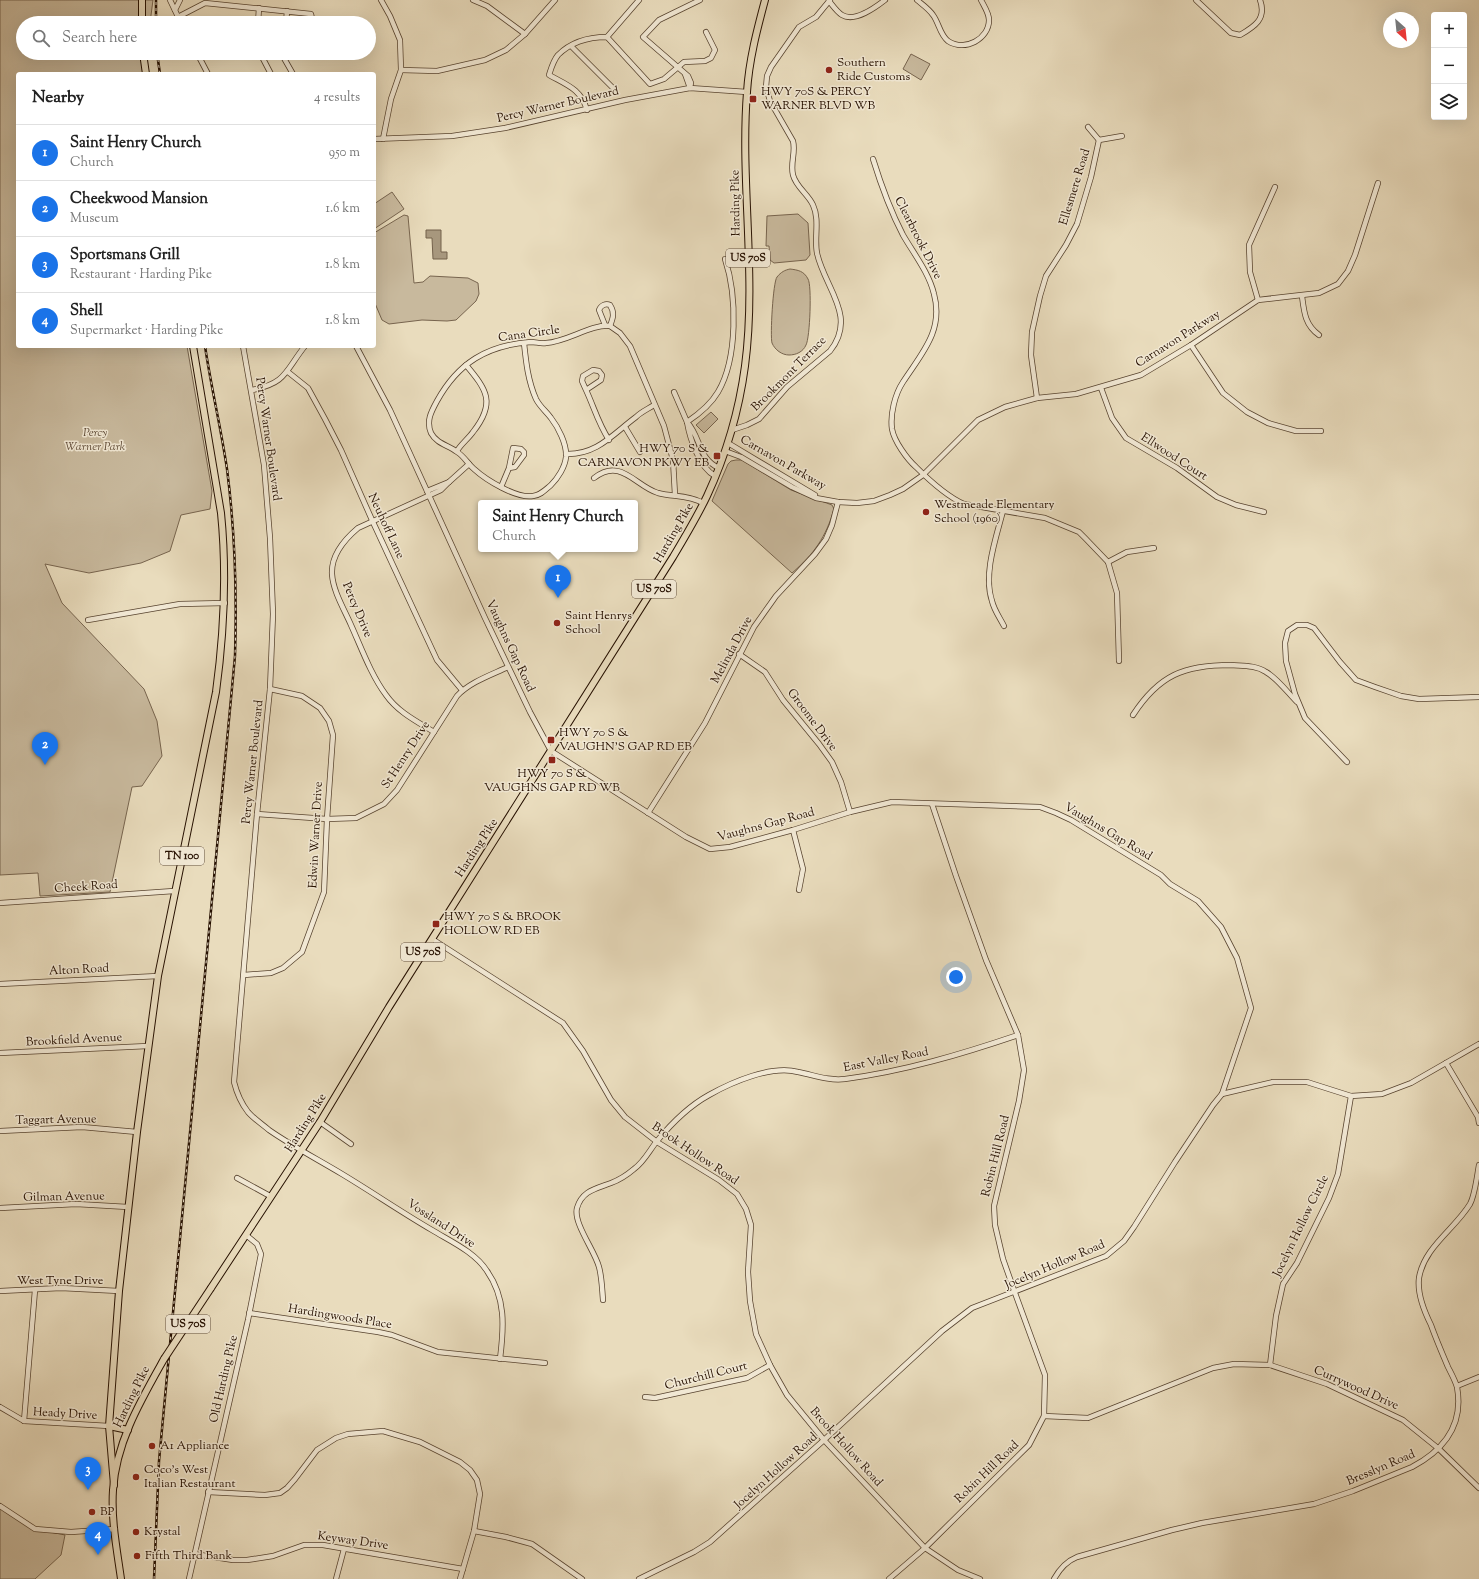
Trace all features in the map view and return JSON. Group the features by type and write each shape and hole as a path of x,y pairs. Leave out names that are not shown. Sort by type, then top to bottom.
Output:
{"main road":[{"path":"142,0 142,16"},
{"name":"US 70S","path":"746,92 752,53 765,0"},
{"path":"144,60 146,72"},
{"name":"Harding Pike","path":"121,1579 113,1504 114,1485 120,1456 128,1430 138,1406 164,1359 246,1236 270,1196 302,1151 360,1053 673,557 703,503 719,468 732,430 744,376 749,327 746,92"},
{"name":"TN 100","path":"114,1485 109,1426 119,1291 148,1046 158,976 174,891 189,827 216,692 222,650 225,603 223,533 193,348"},
{"path":"109,1426 128,1430"}],"street":[{"path":"170,0 177,16"},
{"path":"174,10 180,0"},
{"path":"381,0 390,16 400,40 400,70 390,98 383,139"},
{"path":"473,0 487,6 525,34"},
{"path":"400,70 437,71 485,60 506,50 525,34 554,0"},
{"path":"587,110 584,100 576,90 549,75 558,56 571,46 590,38 607,37 639,0"},
{"path":"690,88 691,84 688,76 643,37 659,20 700,0"},
{"path":"830,1 841,14 849,18 873,9 885,0"},
{"path":"917,0 932,14 946,39 953,44 961,46 978,40 985,34 988,28 988,16 980,0"},
{"path":"1196,0 1231,33 1240,35 1254,26 1261,17 1260,0"},
{"name":"Brookmont Terrace","path":"732,430 751,424 761,417 787,387 830,351 839,334 839,306 821,265 817,252 816,216 814,207 793,176 792,169 794,146 770,101 766,84 767,76 771,67 796,32 803,24 816,17 830,1"},
{"path":"180,16 205,3 287,11 311,14 311,16"},
{"path":"258,16 259,8"},
{"path":"287,11 287,16"},
{"path":"607,37 650,84 664,79 684,62 705,61 714,55 715,50 706,32"},
{"path":"571,46 613,88"},
{"path":"201,60 207,72"},
{"path":"264,60 270,72"},
{"path":"285,60 292,72"},
{"name":"Percy Warner Boulevard","path":"376,139 452,136 505,128 625,100 690,88 746,92"},
{"name":"Ellesmere Road","path":"1088,127 1099,140"},
{"name":"Ellesmere Road","path":"1099,140 1122,136"},
{"name":"Ellesmere Road","path":"1037,398 1030,354 1032,332 1040,296 1046,276 1066,245 1077,224 1091,176 1099,140"},
{"name":"Clearbrook Drive","path":"873,159 883,191 894,216 922,267 934,294 937,316 932,335 927,346 902,383 896,395 892,414 892,429 898,443 908,460 923,475 947,494 964,504 1045,518 1079,532 1108,562 1117,593 1119,661"},
{"name":"Carnavon Parkway","path":"725,451 744,459 792,488 816,498 838,502 861,503 880,499 903,489 923,475 978,420 1005,407 1037,398 1076,394 1141,375 1191,345 1258,300 1319,293 1338,284 1344,277 1355,255 1378,183"},
{"path":"1258,300 1250,272 1249,245 1275,187"},
{"path":"687,422 701,411 717,393 727,366 733,333 734,304 732,281 725,259"},
{"path":"1302,296 1307,323 1319,335"},
{"name":"Cana Circle","path":"457,451 441,444 434,438 430,430 429,421 431,412 444,388 455,374 478,356 492,350 524,343 556,342 608,326 620,333 627,342 654,405 670,446 675,474 675,495"},
{"path":"466,365 482,385 487,396 487,402 484,413 478,425 457,451 476,471 501,487 526,496 540,494 545,491 558,476 564,466 566,454 563,442 555,424 539,404 534,394 526,368 524,343"},
{"path":"1191,345 1223,393 1247,412 1268,423 1296,430 1322,431"},
{"name":"Percy Warner Boulevard","path":"243,348 264,465 270,538 273,614 270,689 257,814 234,1082 239,1099 248,1113 302,1151"},
{"path":"252,390 267,387 279,380 288,372 304,348"},
{"name":"Vaughns Gap Road","path":"357,348 390,410 508,667 551,751 686,837 710,849 730,847 793,830 850,812 892,802 1040,807 1071,820 1161,875 1170,884 1198,901 1221,927 1237,958 1251,1008 1222,1094"},
{"path":"586,390 601,380 602,375 600,371 592,370 583,376 582,381 586,390 593,405 598,422 609,440"},
{"name":"Neuhoff Lane","path":"288,372 308,388 341,450 437,660 462,690"},
{"name":"Ellwood Court","path":"1100,388 1112,418 1126,438 1177,468 1217,497 1236,505 1264,512"},
{"path":"674,392 701,461 708,471 715,476"},
{"path":"566,454 583,453 609,440 637,416 654,405"},
{"path":"687,422 693,428 706,459 711,464 719,468"},
{"path":"625,427 640,452"},
{"name":"Carnavon Parkway","path":"728,443 809,492 828,500"},
{"path":"501,487 509,468 513,448 521,449 524,452 523,456 514,468 509,468"},
{"name":"Percy Drive","path":"434,732 402,713 386,695 369,665 336,590 332,573 336,554 347,537 358,528 428,493 441,490 469,464"},
{"path":"594,478 607,472 621,471 629,474 654,491 690,498 703,503"},
{"name":"Melinda Drive","path":"648,813 698,734 754,627 769,605 826,539 832,525 838,502"},
{"path":"1003,511 990,563 990,591 992,602 1004,626"},
{"path":"1108,562 1127,552 1154,548"},
{"path":"88,620 180,604 225,603"},
{"path":"1347,762 1305,718 1295,694 1286,661 1285,643 1288,631 1297,625 1308,625 1314,628 1356,680 1401,696 1419,699 1479,697"},
{"name":"Groome Drive","path":"740,654 765,672 783,700 832,762 850,812"},
{"path":"1133,715 1144,699 1172,675 1187,669 1206,666 1246,666 1267,672 1300,704"},
{"name":"St Henry Drive","path":"257,814 326,819 356,818 384,804 397,790 450,706 462,690 508,667"},
{"name":"Edwin Warner Drive","path":"244,975 271,973 283,968 302,952 324,892 326,819 333,735 329,721 320,708 302,696 270,689"},
{"name":"Robin Hill Road","path":"889,1579 925,1548 1029,1445 1044,1416 1045,1375 1003,1259 995,1225 994,1206 1019,1101 1024,1070 1018,1035 986,960 932,804"},
{"path":"793,830 803,870 799,890"},
{"name":"Cheek Road","path":"0,903 174,891"},
{"name":"Brook Hollow Road","path":"432,940 562,1023 583,1051 611,1100 625,1117 656,1142 719,1180 737,1194 746,1208 751,1225 748,1272 750,1301 756,1334 770,1365 788,1395 824,1440 925,1548 958,1570 980,1579"},
{"name":"Alton Road","path":"0,984 158,976"},
{"name":"East Valley Road","path":"602,1300 602,1279 599,1266 577,1220 576,1210 581,1198 589,1190 618,1180 640,1165 656,1142 675,1120 708,1096 732,1083 775,1071 786,1070 831,1080 845,1079 904,1069 961,1054 1018,1035"},
{"path":"1222,1094 1273,1082 1307,1082 1351,1096 1382,1094 1411,1083 1479,1044"},
{"name":"Brookfield Avenue","path":"0,1053 148,1046"},
{"path":"1446,1063 1478,1117 1479,1123"},
{"name":"Jocelyn Hollow Road","path":"639,1579 694,1552 710,1542 824,1440 942,1331 972,1308 1015,1293 1106,1256 1116,1249 1134,1227 1175,1162 1222,1094"},
{"name":"Jocelyn Hollow Circle","path":"1270,1365 1276,1316 1283,1284 1297,1263 1329,1198 1338,1174 1351,1096"},
{"path":"320,1122 351,1144"},
{"name":"Taggart Avenue","path":"0,1131 82,1127 137,1132"},
{"name":"Vossland Drive","path":"302,1151 396,1207 479,1261 487,1270 493,1281 502,1305 502,1338 500,1358"},
{"name":"Bresslyn Road","path":"1054,1579 1057,1573 1071,1559 1202,1523 1320,1503 1352,1492 1412,1467 1424,1461 1439,1449 1454,1427 1458,1406 1457,1386 1420,1298 1419,1279 1422,1268 1434,1248 1471,1203 1479,1165"},
{"path":"237,1178 270,1196"},
{"name":"Gilman Avenue","path":"0,1208 76,1204 128,1207"},
{"name":"Old Harding Pike","path":"189,1579 261,1254 257,1244 246,1236"},
{"name":"West Tyne Drive","path":"0,1291 61,1288 119,1291"},
{"path":"24,1421 35,1290"},
{"name":"Hardingwoods Place","path":"249,1313 378,1332 392,1335 438,1352 545,1363"},
{"name":"Currywood Drive","path":"1044,1416 1088,1418 1213,1368 1234,1364 1270,1365 1327,1384 1403,1420 1439,1449 1479,1488"},
{"name":"Churchill Court","path":"644,1397 655,1398 747,1378 770,1365"},
{"path":"1457,1386 1479,1377"},
{"name":"Heady Drive","path":"0,1407 24,1421 109,1426"},
{"path":"208,1492 266,1495 280,1493 288,1488 317,1450 326,1443 348,1434 383,1431 427,1444 460,1462 470,1470 477,1480 480,1494 474,1531 460,1579"},
{"path":"0,1506 35,1529 71,1532 115,1529"},
{"path":"474,1531 532,1544 582,1579"},
{"name":"Keyway Drive","path":"194,1554 233,1560 247,1560 273,1556 304,1545 323,1545 463,1569"},
{"path":"336,1579 344,1549"}],"green space":[{"name":"Percy Warner Park","path":"0,0 153,0 151,16 16,16 16,60 145,60 143,72 16,72 16,348 187,348 212,491 210,509 181,515 170,551 141,563 89,573 45,564 62,603 144,689 157,721 162,756 142,786 132,787 110,892 40,896 38,873 0,875"},
{"path":"911,54 930,64 921,80 903,69"},
{"path":"392,192 404,209 376,228 376,203"},
{"path":"798,214 808,223 810,255 806,260 774,263 770,260 769,246 766,246 767,216"},
{"path":"404,215 408,216 414,283 423,282 430,276 468,278 478,283 479,294 476,301 456,320 422,320 389,324 382,320 376,306 376,232"},
{"path":"790,269 800,271 805,274 808,279 810,301 809,333 803,350 799,353 786,355 777,350 772,343 771,330 773,298 777,277"},
{"path":"711,412 718,419 704,433 696,425"},
{"path":"742,460 791,490 832,505 834,509 823,537 807,559 792,573 712,501 728,464 731,461"},
{"path":"0,1506 35,1529 65,1535 61,1555 35,1579 0,1579"}],"shaded area":[{"path":"426,230 441,230 441,252 447,252 447,259 433,259 432,238 426,238"}],"railway":[{"path":"156,0 156,16"},
{"path":"158,60 160,72"},
{"path":"154,1579 159,1461 235,656 235,562 230,492 225,454 205,348"}],"place":[{"name":"Southern Ride Customs","path":"829,70"},
{"name":"HWY 70S & PERCY WARNER BLVD WB","path":"753,99"},
{"name":"HWY 70 S & CARNAVON PKWY EB","path":"717,456"},
{"name":"Westmeade Elementary School (1960)","path":"926,512"},
{"name":"Saint Henry Church","path":"558,598"},
{"name":"Saint Henrys School","path":"557,623"},
{"name":"HWY 70 S & VAUGHN'S GAP RD EB","path":"551,740"},
{"name":"HWY 70 S & VAUGHNS GAP RD WB","path":"552,760"},
{"name":"Cheekwood Mansion","path":"45,765"},
{"name":"HWY 70 S & BROOK HOLLOW RD EB","path":"436,924"},
{"name":"A1 Appliance","path":"152,1446"},
{"name":"Coco's West Italian Restaurant","path":"136,1477"},
{"name":"Sportsmans Grill","path":"88,1490"},
{"name":"BP","path":"92,1512"},
{"name":"Krystal","path":"136,1532"},
{"name":"Shell","path":"98,1555"},
{"name":"Fifth Third Bank","path":"137,1556"}]}
